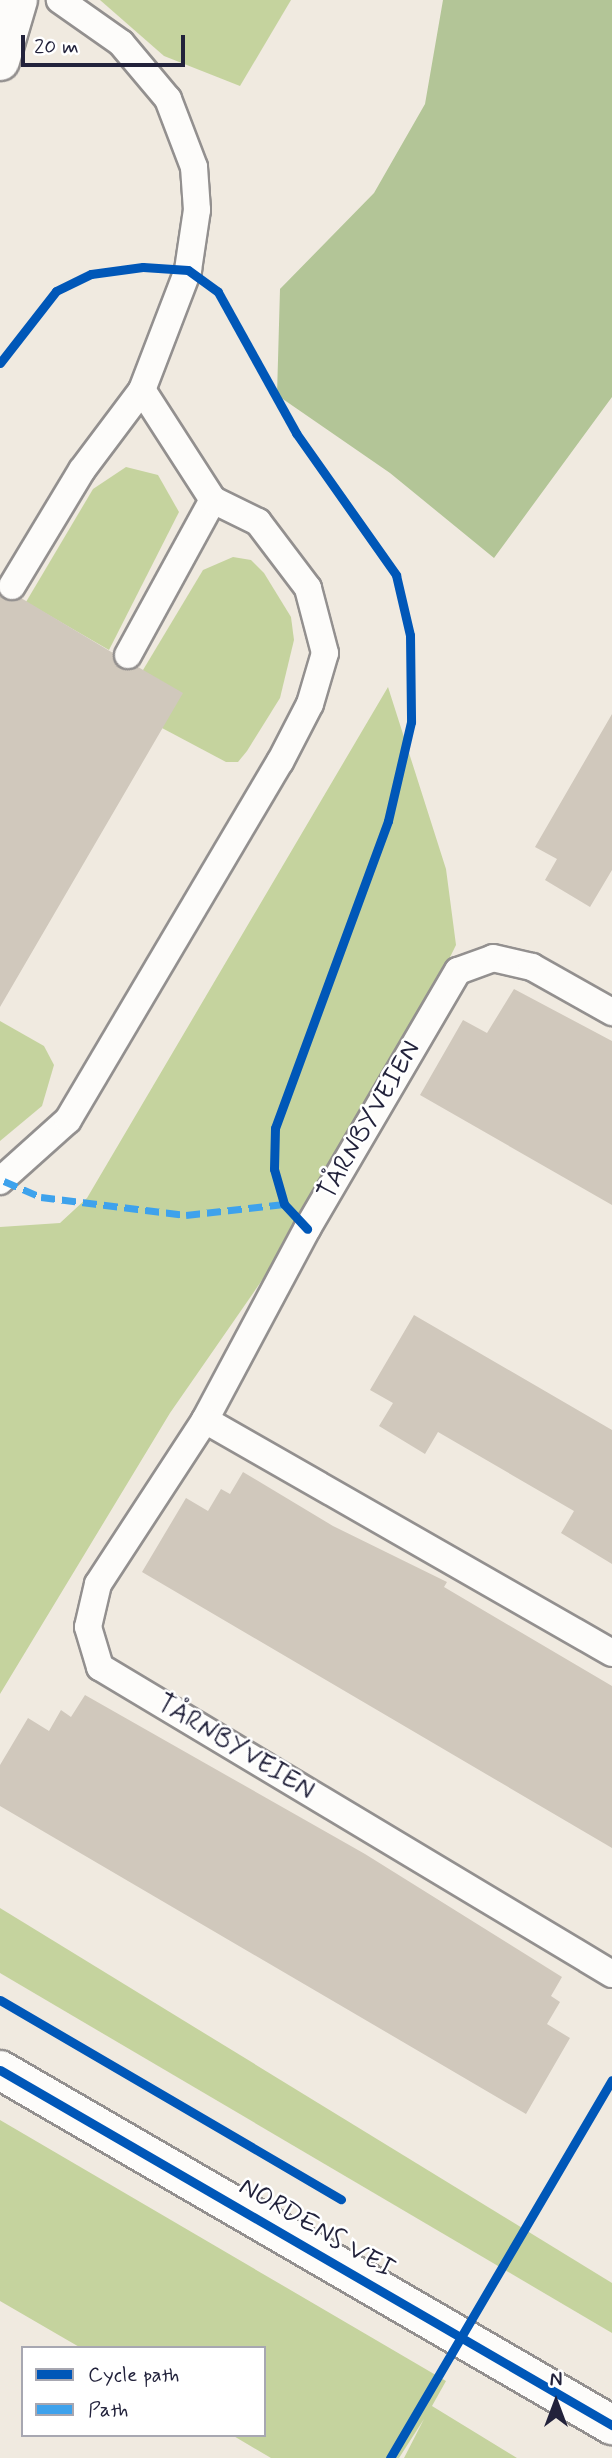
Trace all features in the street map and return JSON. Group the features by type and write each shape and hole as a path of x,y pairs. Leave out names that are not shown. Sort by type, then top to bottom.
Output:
{"street":[{"path":"0,61 18,0"},
{"name":"NORDENS VEI","path":"0,2070 612,2425"}],"lane":[{"path":"12,586 82,470 142,390 188,270 198,210 194,167 168,99 145,66 60,0"},
{"path":"0,1181 68,1120 310,704 324,653 309,588 258,522 213,500 142,390"},
{"path":"128,655 213,500"},
{"name":"TÅRNBYVEIEN","path":"612,1013 532,967 493,958 458,971 307,1229 205,1420 97,1584 88,1627 100,1667 612,1974"},
{"path":"205,1420 612,1653"}],"green space":[{"path":"100,0 291,0 240,86 164,56"},
{"path":"443,0 612,0 612,397 494,558 390,473 277,395 280,289 374,193 425,104"},
{"path":"126,467 158,475 179,512 109,650 26,602 93,489"},
{"path":"233,557 251,560 264,573 291,617 294,640 280,698 238,762 226,762 162,728 143,670 203,570"},
{"path":"388,687 446,869 456,945 362,1136 170,1413 0,1694 0,1227 60,1223 87,1198"},
{"path":"0,1021 44,1046 54,1065 42,1106 0,1141"},
{"path":"0,1908 612,2283 612,2333 0,1973"},
{"path":"0,2120 446,2381 432,2406 517,2458 404,2458 424,2419 399,2458 271,2458 235,2437 266,2437 266,2346 78,2346 0,2301"}],"building":[{"path":"0,596 21,598 113,653 121,669 138,667 183,693 0,1007"},
{"path":"612,714 612,870 590,907 545,880 557,859 535,847"},
{"path":"514,989 612,1041 612,1205 420,1095 463,1020 487,1033"},
{"path":"414,1315 612,1430 612,1564 561,1533 574,1511 438,1432 425,1454 379,1426 393,1403 370,1390"},
{"path":"243,1472 333,1526 447,1582 444,1587 612,1686 612,1848 142,1572 186,1498 208,1511 221,1489 230,1494"},
{"path":"85,1695 365,1854 562,1977 551,1996 560,2002 547,2024 570,2038 526,2114 0,1806 0,1765 28,1718 49,1731 61,1710 71,1717"}],"marked path":[{"path":"4,1181 41,1197 186,1215 284,1204"}],"cycle path":[{"path":"0,363 56,291 91,274 143,267 188,270 218,292 296,433 396,575 410,635 411,722 388,821 275,1128 274,1169 284,1204 307,1229"},
{"path":"0,2000 341,2199"},
{"path":"0,2070 612,2425"},
{"path":"390,2458 612,2080"}]}
